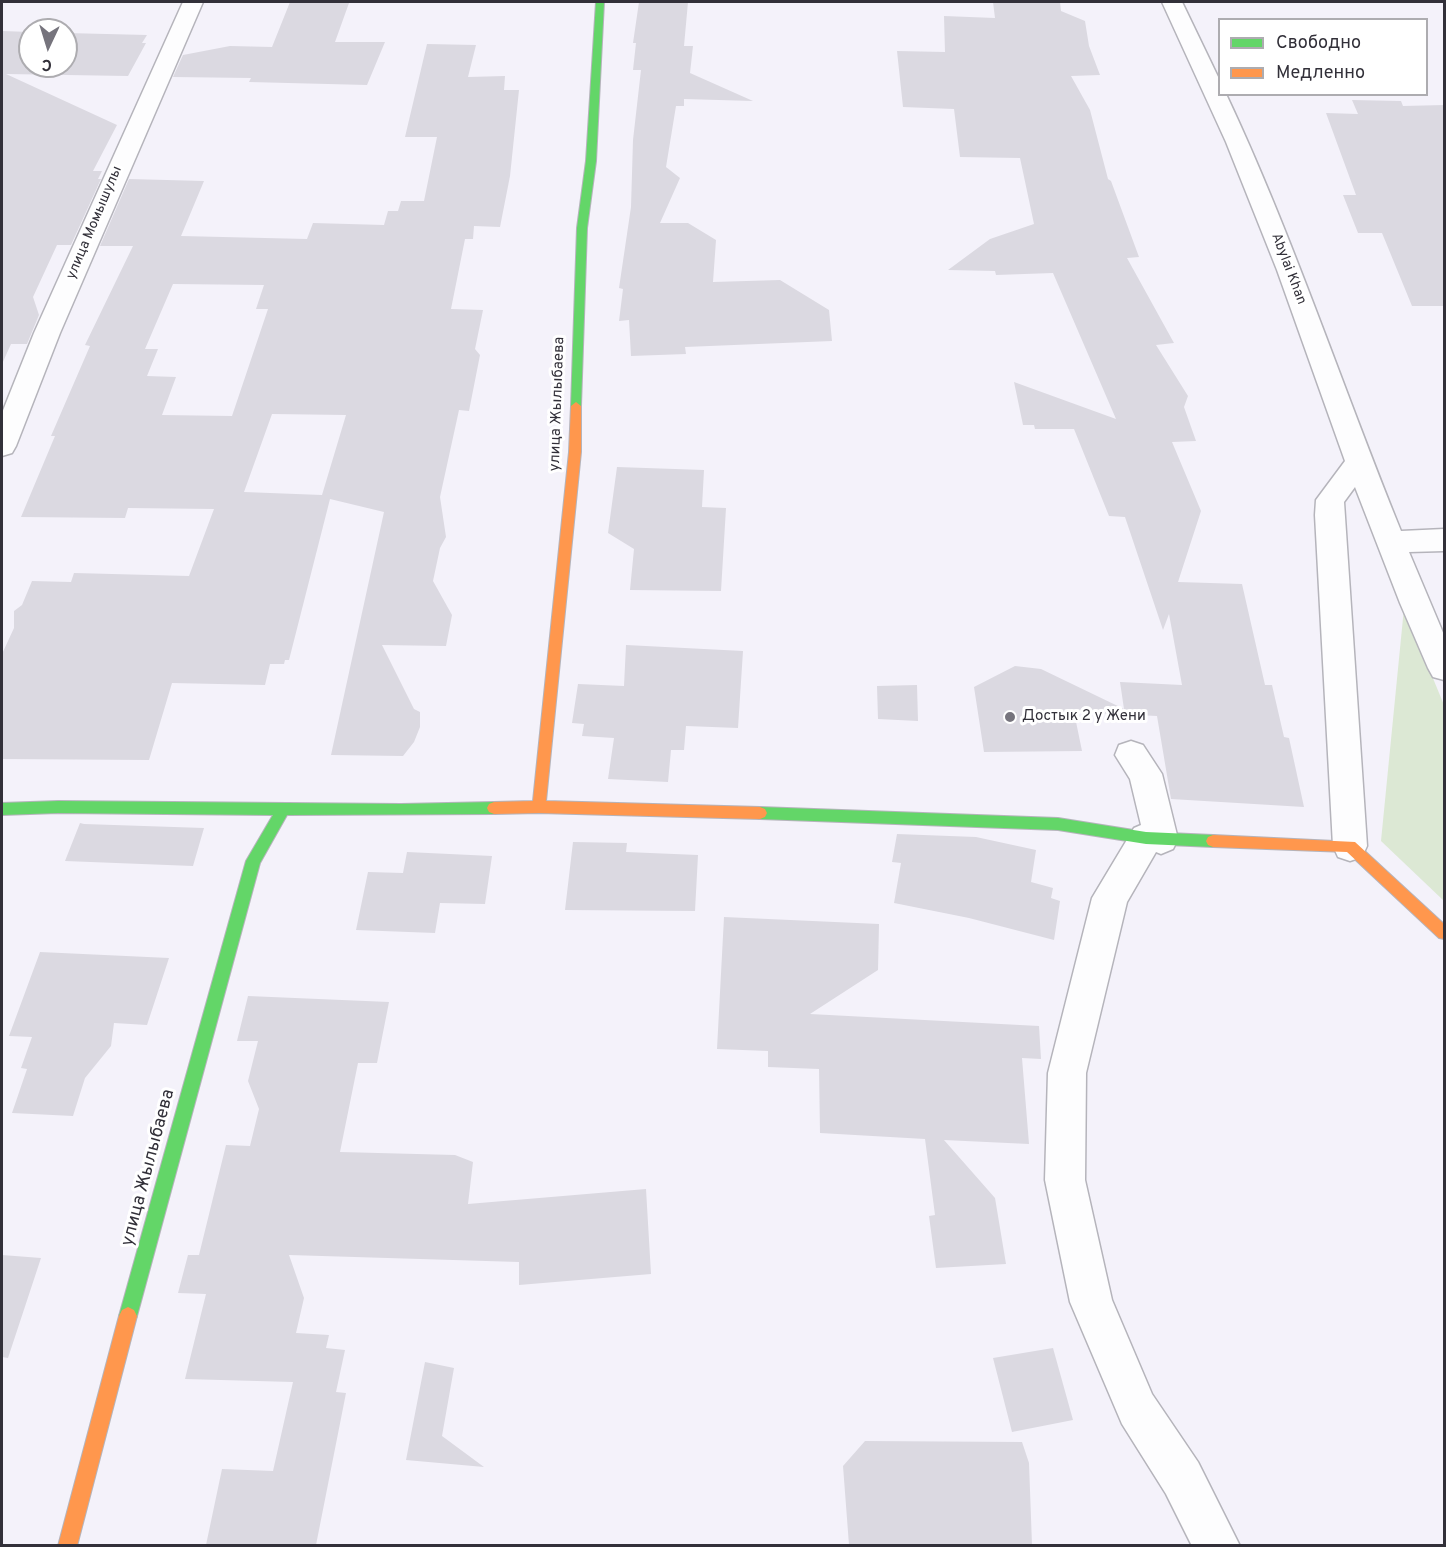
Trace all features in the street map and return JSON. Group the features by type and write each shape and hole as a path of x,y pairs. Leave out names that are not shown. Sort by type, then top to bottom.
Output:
{"street":[{"name":"улица Момышулы","path":"2,446 47,333 193,2"},
{"name":"улица Жылыбаева","path":"539,807 574,452 582,228 591,161 600,2"},
{"name":"Abylai Khan","path":"1172,2 1237,142 1289,270 1390,542 1444,668"},
{"path":"1350,846 1329,515 1330,500 1359,462"},
{"path":"1390,542 1444,540"},
{"path":"1131,755 1145,774 1154,838 1110,898 1067,1073 1065,1180 1090,1302 1137,1409 1182,1478 1217,1545"},
{"path":"2,809 401,810 539,807 1058,824 1154,838 1350,846 1444,933"},
{"name":"улица Жылыбаева","path":"67,1545 140,1269 253,861 284,808"}],"green space":[{"path":"1404,608 1444,705 1444,901 1381,841"}],"building":[{"path":"290,2 349,3 335,42 385,42 367,85 249,82 251,78 173,77 183,55 230,46 272,47"},
{"path":"639,2 688,2 684,46 693,46 690,73 753,101 684,99 684,106 676,106 666,167 680,178 660,223 688,223 716,240 713,282 780,280 829,310 832,341 685,347 686,354 631,356 629,320 619,321 623,289 619,288 631,207 633,140 641,70 633,70 636,43 633,43"},
{"path":"993,2 1060,2 1061,11 1085,21 1089,46 1100,75 1071,76 1090,110 1108,179 1111,181 1139,257 1127,258 1174,343 1156,345 1188,396 1184,407 1196,441 1172,442 1201,511 1178,582 1242,584 1265,685 1272,685 1284,737 1289,738 1304,807 1171,799 1157,716 1074,712 1082,751 984,752 974,687 1015,666 1041,669 1124,709 1120,682 1182,685 1169,614 1163,630 1125,517 1109,516 1074,429 1035,429 1034,425 1023,425 1014,382 1116,419 1053,273 996,275 995,271 948,270 990,239 1034,224 1020,158 960,157 954,109 903,107 897,51 945,52 944,16 995,18"},
{"path":"2,31 18,32 18,74 6,74 117,125 93,171 102,171 98,179 101,179 71,245 57,245 33,297 39,315 27,344 11,344 2,364"},
{"path":"78,33 147,35 142,43 146,43 128,76 78,75"},
{"path":"427,44 476,45 468,77 505,76 504,90 519,90 510,176 500,227 474,226 473,239 465,239 451,309 483,310 475,349 480,355 469,411 459,410 440,497 446,537 440,548 433,581 452,615 446,646 382,645 414,709 420,712 420,727 414,742 403,756 331,755 384,512 330,499 289,660 285,660 284,664 270,664 265,685 172,683 149,760 2,759 2,654 14,628 14,611 22,605 32,581 71,582 74,573 189,576 214,509 128,508 125,518 21,517 55,436 51,436 90,346 85,345 133,246 100,246 129,179 204,181 181,236 307,239 313,223 384,225 388,211 398,211 401,201 424,201 437,137 405,137","holes":["173,284 264,285 256,309 268,309 232,416 162,415 176,377 147,376 158,349 145,349","272,414 346,415 322,495 244,492"]},
{"path":"1352,100 1401,101 1403,106 1444,105 1444,306 1412,306 1382,233 1358,233 1343,195 1356,195 1326,113 1358,114"},
{"path":"617,467 704,470 702,507 726,508 721,591 630,590 634,549 608,533"},
{"path":"626,645 743,651 738,728 686,726 684,750 671,750 668,782 608,779 614,738 582,736 584,724 572,723 578,684 624,686"},
{"path":"917,685 918,721 878,719 877,686"},
{"path":"80,823 204,828 193,866 65,861"},
{"path":"897,834 976,837 1036,850 1031,882 1053,888 1051,898 1060,901 1054,940 969,918 894,903 901,863 892,862"},
{"path":"573,842 627,843 626,852 698,855 695,911 565,910"},
{"path":"407,852 492,856 485,904 440,903 435,933 356,930 368,872 403,873"},
{"path":"724,917 879,924 878,970 810,1014 1039,1026 1041,1059 1022,1058 1029,1144 944,1140 995,1198 1006,1264 936,1268 929,1216 935,1215 925,1139 820,1133 819,1069 768,1067 768,1051 717,1049"},
{"path":"40,952 169,958 147,1025 114,1023 111,1046 85,1078 73,1116 12,1113 27,1069 21,1068 32,1037 9,1036"},
{"path":"248,996 389,1002 377,1063 358,1063 340,1152 455,1155 473,1162 468,1204 646,1189 651,1274 519,1285 519,1262 289,1255 304,1298 296,1333 329,1335 326,1348 345,1350 336,1392 346,1393 316,1545 206,1545 222,1469 273,1471 293,1382 185,1379 206,1294 178,1293 188,1255 199,1255 226,1145 250,1146 259,1109 248,1081 258,1041 237,1041"},
{"path":"2,1255 41,1258 8,1358 2,1357"},
{"path":"1053,1348 1073,1420 1012,1432 993,1358"},
{"path":"425,1362 454,1368 442,1436 484,1467 406,1460"},
{"path":"865,1441 1022,1442 1029,1463 1032,1545 849,1545 843,1466"}],"traffic: fast":[{"path":"576,406 582,228 591,161 600,2"},
{"path":"2,809 58,807 401,810 494,808"},
{"path":"128,1316 253,861 284,808"},
{"path":"760,813 1058,824 1146,838 1213,841"}],"traffic: slow":[{"path":"539,807 575,452 576,406"},
{"path":"494,808 539,807 760,813"},
{"path":"1213,841 1350,846 1444,933"},
{"path":"67,1546 128,1316"}],"place":[{"name":"Достык 2 у Жени","path":"1010,717"}]}
